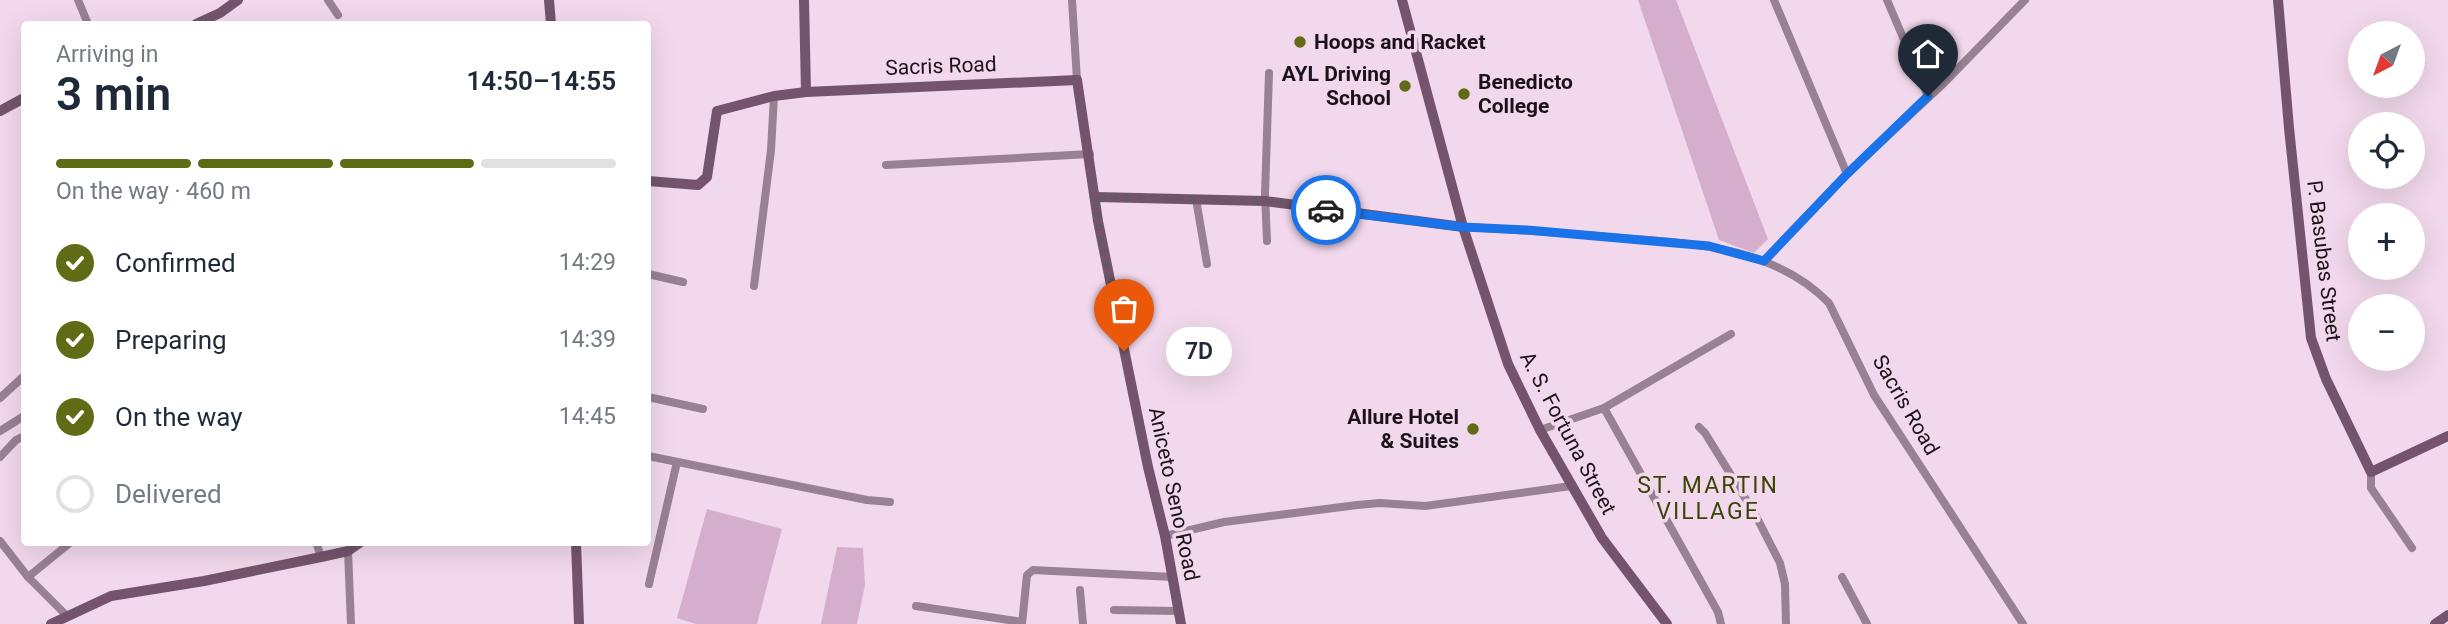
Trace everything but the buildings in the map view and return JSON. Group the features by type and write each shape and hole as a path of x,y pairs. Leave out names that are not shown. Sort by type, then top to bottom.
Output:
{"street":[{"path":"78,0 87,21"},
{"path":"203,21 238,0"},
{"path":"328,0 338,15"},
{"path":"549,0 551,21"},
{"path":"804,0 806,92"},
{"name":"Aniceto Seno Road","path":"1072,0 1077,80 1098,221 1181,624"},
{"name":"A. S. Fortuna Street","path":"1402,0 1463,227 1503,351 1540,430 1602,538 1667,624"},
{"path":"1774,0 1847,174"},
{"path":"1887,0 1928,96"},
{"path":"1764,261 1847,174 1945,82 2025,0"},
{"name":"P. Basubas Street","path":"2278,0 2311,338 2326,379 2371,472"},
{"path":"1268,241 1265,201 1269,72"},
{"name":"Sacris Road","path":"651,181 698,185 702,183 707,177 717,111 774,96 806,92 1077,80"},
{"path":"754,286 771,150 774,96"},
{"path":"0,111 21,100"},
{"path":"886,165 1090,154"},
{"path":"1096,197 1265,201 1463,227"},
{"path":"1196,200 1207,264"},
{"name":"Sacris Road","path":"1463,227 1527,230 1722,249 1764,261 1810,286 1829,303 1874,395 2023,624"},
{"path":"651,275 682,282"},
{"path":"1540,430 1604,408 1731,334"},
{"path":"0,398 21,379"},
{"path":"651,398 703,409"},
{"path":"1604,408 1718,612 1721,624"},
{"path":"0,431 21,418"},
{"path":"1699,427 1755,514 1780,563 1785,584 1786,624"},
{"path":"2412,548 2371,488 2371,472 2448,436"},
{"path":"0,457 21,438"},
{"path":"651,457 867,500 890,502"},
{"path":"649,584 677,462"},
{"path":"1165,536 1224,522 1356,505 1380,503 1425,506 1571,486"},
{"path":"0,541 29,577 66,615"},
{"path":"29,577 67,546"},
{"path":"317,546 321,557"},
{"path":"51,624 111,596 204,581 348,551 356,546"},
{"path":"576,546 579,624"},
{"path":"348,551 351,624"},
{"path":"916,606 1022,623 1027,575 1033,570 1173,577"},
{"path":"1842,577 1867,624"},
{"path":"1080,590 1083,624"},
{"path":"1114,610 1178,611"},
{"path":"2435,624 2448,615"}],"shaded area":[{"path":"1638,0 1676,0 1768,239 1754,253 1719,240"},
{"path":"707,509 782,529 757,624 696,624 677,618"},
{"path":"837,547 863,548 865,585 857,624 821,624"}],"way so far":[{"path":"1124,351 1098,221 1096,197 1265,201 1326,210"}],"place":[{"name":"Hoops and Racket","path":"1300,42"},
{"name":"AYL Driving School","path":"1405,86"},
{"name":"Benedicto College","path":"1464,94"},
{"name":"7D","path":"1124,351"},
{"name":"Allure Hotel & Suites","path":"1473,429"}],"district":[{"name":"ST. MARTIN VILLAGE","path":"1708,498"}],"route":[{"path":"1326,210 1463,227 1709,246 1764,261 1847,174 1928,96"}]}
